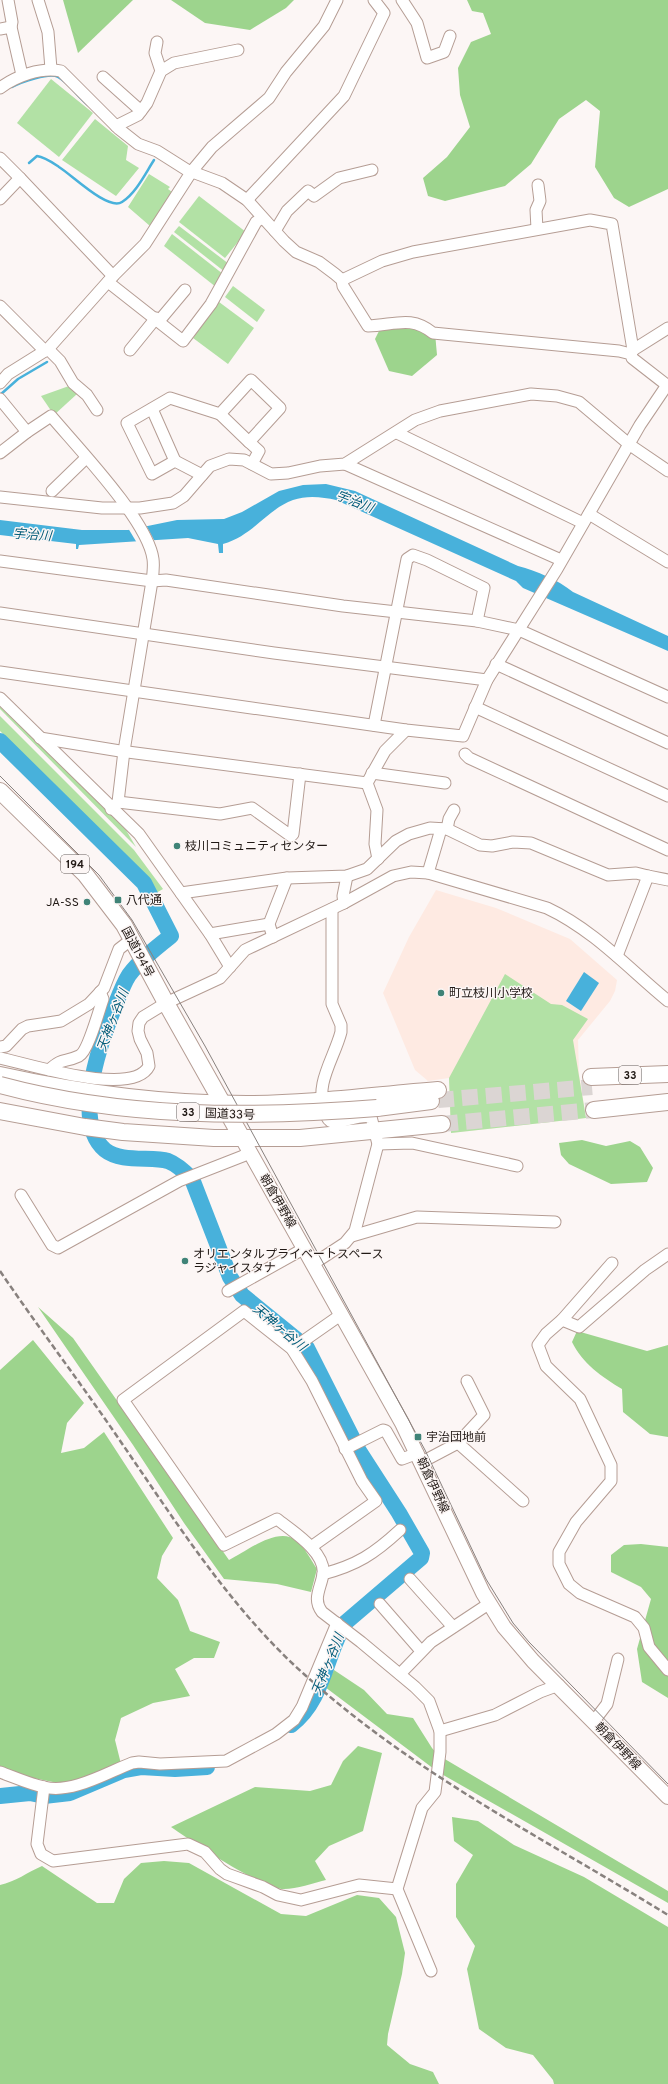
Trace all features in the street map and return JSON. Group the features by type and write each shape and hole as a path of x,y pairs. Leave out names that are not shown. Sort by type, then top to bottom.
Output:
{"highway":[{"name":"国道194号","path":"0,792 85,874 108,902 134,943 246,1145"},
{"name":"33","path":"668,1074 592,1082 668,1082"},
{"path":"0,1075 67,1088 166,1101 224,1104"},
{"name":"国道33号","path":"0,1086 42,1095 155,1110 268,1115 310,1114 377,1108 438,1095 321,1100"},
{"name":"33","path":"224,1104 321,1100"},
{"path":"594,1110 668,1102"},
{"path":"0,1111 28,1117 123,1132 246,1145 300,1138 376,1138 442,1124"}],"main road":[{"name":"朝倉伊野線","path":"246,1145 342,1314 420,1458 490,1603 518,1645 666,1791"}],"street":[{"path":"8,0 12,22 5,28 22,75"},
{"path":"38,0 48,32 51,69"},
{"path":"0,384 8,374 47,350 110,279 145,244 192,171 212,147 270,98 286,72 324,26 337,0"},
{"path":"248,200 344,96 384,13 374,0"},
{"path":"402,0 417,23 427,58 444,52 450,36"},
{"path":"157,42 155,53 161,71"},
{"path":"116,126 132,120 141,111 150,98 161,71 174,63 238,50"},
{"path":"0,88 22,75 51,69 61,72 116,126 138,144 157,151 192,171 222,183 248,200 262,218 296,252 319,262 342,280 343,286 368,326 412,321 424,326 433,333 632,352 668,328"},
{"path":"103,77 141,111"},
{"path":"0,158 20,178 110,279 183,341 212,304 256,222 262,218"},
{"path":"275,231 287,211 308,191 314,196 339,178 372,170"},
{"path":"0,199 20,178"},
{"path":"538,185 540,201 536,210 538,229"},
{"path":"0,672 135,693 406,730 463,736 487,680 496,664 559,565 630,445 640,425 668,385 632,358 612,224 590,220 413,252 382,261 342,280"},
{"path":"130,350 185,290"},
{"path":"0,306 60,361 73,383 87,395 97,410"},
{"path":"0,366 8,374"},
{"path":"220,414 251,380 280,408 249,442"},
{"path":"0,497 130,512 173,503 184,496 210,466 229,459 244,460 271,474 288,473 320,466 345,464 397,433 415,420 440,411 531,394 557,396 578,402 630,445 668,471"},
{"path":"175,461 152,474 127,423 170,398 220,414 259,452 252,464"},
{"path":"1,401 27,432"},
{"path":"152,409 175,461 202,474"},
{"path":"0,454 27,432 51,416 130,512 147,540 153,558 152,581 135,693 115,805"},
{"path":"397,433 586,518 668,562"},
{"path":"52,491 86,458"},
{"path":"345,464 559,565"},
{"path":"374,725 407,559 413,555 427,560 484,588 477,621"},
{"path":"0,561 152,581 166,580 397,612 477,621 519,630 668,697"},
{"path":"0,613 375,667 386,666 487,680"},
{"path":"496,664 668,743"},
{"path":"0,698 40,738 115,805 146,842 210,934 230,967"},
{"path":"475,707 668,796"},
{"path":"378,859 375,844 377,810 369,778 385,751 406,730"},
{"path":"40,738 124,751 300,774 445,783"},
{"path":"465,754 469,758 668,850"},
{"path":"115,805 220,814 252,808 291,836 293,834 300,774"},
{"path":"428,873 444,829 454,810"},
{"path":"181,893 287,878 347,876 368,869 396,842 409,834 430,828 444,829 480,844 492,846 514,842 531,843 608,875 636,873 668,880"},
{"path":"0,1058 49,1070 105,1080 126,1081 136,1078 146,1071 149,1060 140,1039 139,1023 143,1017 166,1003 210,984 220,978 245,950 344,903 393,876 411,872 428,873 548,908 577,924 668,1002"},
{"path":"344,903 343,896 347,876"},
{"path":"616,956 648,876"},
{"path":"273,937 269,924 287,878"},
{"path":"332,909 332,1004 341,1032 322,1086 321,1100 329,1121 336,1122 348,1118 371,1117 376,1138 352,1236"},
{"path":"210,934 269,924"},
{"path":"13,1061 14,1053 5,1045 22,1029 28,1026 50,1024 72,1016 89,1004 104,988 119,949 134,943"},
{"path":"49,1070 60,1061 80,1056 87,1046 103,999 100,992"},
{"path":"376,1138 412,1143 517,1166"},
{"path":"21,1195 52,1245 58,1248 179,1181 243,1156 246,1145"},
{"path":"313,1264 345,1243 352,1236 416,1217 555,1222"},
{"path":"229,1290 305,1248"},
{"path":"562,1320 579,1327 645,1270 668,1254"},
{"path":"612,1263 562,1320 546,1334 538,1345 546,1366 580,1399 611,1465 612,1473 611,1481 576,1522 559,1552 559,1564 569,1584 580,1593 635,1617 644,1628 649,1647 668,1670"},
{"path":"311,1547 376,1501 362,1480 347,1448 294,1347 244,1311 123,1400 224,1545 277,1519 311,1547 320,1562 323,1574 317,1595 318,1608 400,1674 429,1701 440,1731 440,1752 435,1792 422,1808 398,1889 431,1971"},
{"path":"294,1347 342,1314"},
{"path":"347,1448 383,1430 386,1431 402,1459 420,1458 458,1444 484,1415 467,1381"},
{"path":"458,1444 523,1502"},
{"path":"323,1574 348,1567 366,1558 400,1530"},
{"path":"410,1579 453,1627"},
{"path":"400,1674 421,1651 453,1627 490,1603"},
{"path":"380,1604 421,1651"},
{"path":"0,1772 43,1792 79,1784 132,1763 139,1762 160,1764 226,1761 276,1734 294,1720 302,1707 340,1626"},
{"path":"594,1721 607,1704 618,1659"},
{"path":"440,1731 495,1714 540,1692 559,1685"},
{"path":"43,1792 38,1849 47,1859 53,1861 188,1844 205,1852 220,1869 227,1874 263,1887 278,1895 301,1900 359,1884 398,1889"}],"shaded area":[{"name":"町立枝川小学校","path":"436,890 496,908 570,939 617,980 615,991 610,1001 578,1040 579,1073 586,1118 451,1133 449,1078 428,1081 415,1070 383,993 409,937"}],"green space":[{"path":"63,0 133,0 78,53"},
{"path":"171,0 294,0 286,8 250,30 205,23"},
{"path":"467,0 668,0 668,189 629,207 614,198 595,167 600,111 586,100 559,119 531,164 505,186 445,201 428,196 423,178 447,157 470,127 460,95 458,68 471,42 491,34 483,13 472,11"},
{"path":"51,79 93,113 59,157 17,123"},
{"path":"95,119 128,146 126,160 139,168 116,196 62,160"},
{"path":"149,174 170,187 168,189 172,192 150,226 128,207"},
{"path":"199,196 246,232 225,258 179,222"},
{"path":"179,226 229,264 225,272 174,232"},
{"path":"172,234 223,274 216,287 164,246"},
{"path":"233,286 265,310 257,322 225,297"},
{"path":"219,302 254,328 228,364 193,338"},
{"path":"415,323 435,333 437,355 412,376 389,371 375,339 380,329"},
{"path":"69,386 77,394 54,415 41,396"},
{"path":"0,703 126,830 136,847 0,709"},
{"path":"0,716 134,850 163,889 156,893 153,891 120,851 0,731"},
{"path":"505,974 551,1004 562,1005 588,1019 573,1040 586,1118 451,1133 449,1078"},
{"path":"582,1140 606,1146 630,1141 640,1147 653,1168 647,1182 611,1184 569,1164 561,1155 559,1143"},
{"path":"38,1307 73,1338 229,1560 253,1546 272,1538 281,1536 289,1537 300,1544 317,1569 311,1592 277,1584 224,1579 184,1523 133,1445"},
{"path":"577,1331 647,1351 668,1345 668,1437 650,1434 623,1412 622,1389 607,1380 581,1357 572,1342"},
{"path":"33,1340 84,1403 67,1423 61,1453 84,1448 104,1432 173,1538 162,1556 157,1578 178,1600 190,1631 220,1642 214,1658 194,1658 175,1669 190,1696 153,1703 121,1718 115,1740 121,1764 63,1784 18,1775 0,1766 0,1370"},
{"path":"641,1544 668,1547 668,1698 642,1682 637,1649 651,1599 641,1587 611,1572 611,1555 624,1545"},
{"path":"334,1670 364,1690 387,1714 413,1718 438,1755 668,1891 668,1903 438,1772 325,1687"},
{"path":"358,1746 382,1753 363,1831 329,1846 315,1861 326,1880 289,1889 274,1887 244,1873 194,1843 171,1827 255,1787 310,1791 331,1785 343,1761"},
{"path":"452,1817 478,1821 514,1845 584,1877 668,1927 668,2084 554,2084 553,2080 533,2055 506,2048 479,2029 467,1969 475,1946 456,1917 456,1884 473,1855 454,1841"},
{"path":"164,1861 189,1863 281,1914 306,1916 357,1895 379,1898 396,1917 405,1953 387,2045 410,2064 433,2072 439,2084 0,2084 0,1885 6,1884 42,1866 97,1903 114,1903 124,1879 141,1863"}],"water":[{"name":"宇治川","path":"326,484 355,491 518,566 547,576 573,592 668,636 668,651 523,588 516,581 331,499 304,497 283,504 243,535 223,544 223,553 219,553 218,544 188,538 79,545 78,549 76,549 76,544 0,535 0,520 82,530 128,530 177,520 224,519 242,512 279,491 303,485"},
{"path":"584,972 599,983 581,1011 566,1001"}],"pier":[{"path":"145,523 155,542 137,543 128,528"}],"waterway":[{"path":"12,87 35,78 54,76 66,83 88,105"},
{"path":"29,163 37,156 46,159 65,171 99,197 116,203 122,202 132,194 154,160"},
{"path":"0,395 18,379 47,362"},
{"name":"天神ヶ谷川","path":"0,741 144,883 171,936 154,949 133,969 122,988 108,1025 96,1062 92,1082 90,1121 95,1137 105,1150 112,1154 128,1158 168,1161 178,1166 192,1179 230,1277 242,1295 307,1348 359,1451 399,1513 422,1553 421,1558 345,1623 338,1636 323,1677 311,1703 302,1715 291,1725"},
{"name":"天神ヶ谷川","path":"0,1796 30,1793 44,1796 70,1793 124,1770 141,1767 175,1769 207,1767"}],"tunnel":[{"path":"438,1100 592,1087"},
{"path":"442,1124 594,1110"}],"tram line":[{"path":"0,776 99,875 132,920 205,1046 425,1450 486,1579 513,1623 529,1642 668,1784"}],"railway":[{"path":"0,1271 207,1566 278,1650 347,1710 390,1743 435,1774 528,1832 668,1915"}],"place":[{"name":"枝川コミュニティセンター","path":"177,846"},
{"name":"八代通","path":"118,900"},
{"name":"JA-SS","path":"87,902"},
{"name":"町立枝川小学校","path":"441,993"},
{"name":"オリエンタルプライベートスペース ラジャイスタナ","path":"185,1261"},
{"name":"宇治団地前","path":"418,1437"}]}
